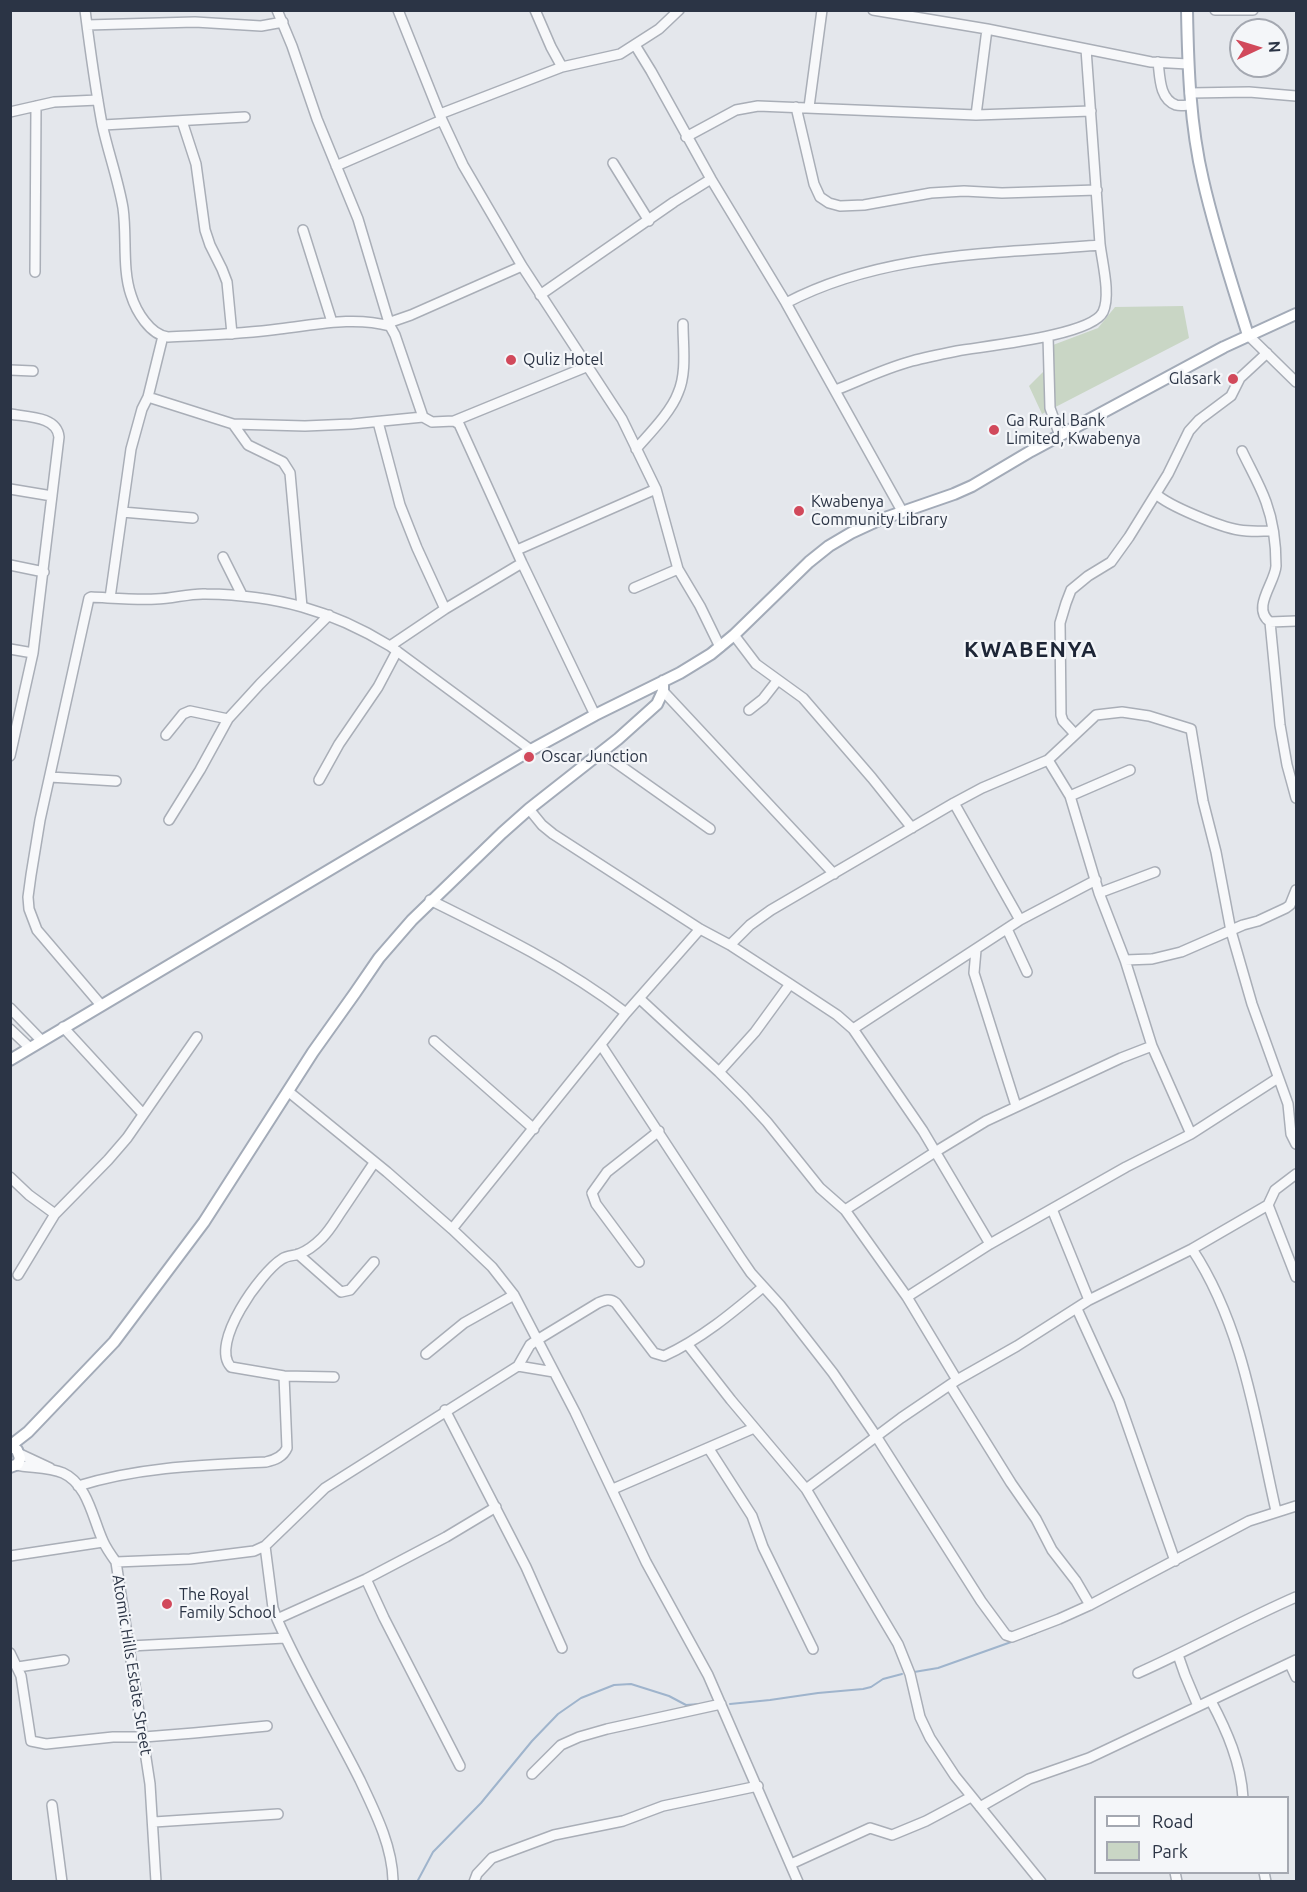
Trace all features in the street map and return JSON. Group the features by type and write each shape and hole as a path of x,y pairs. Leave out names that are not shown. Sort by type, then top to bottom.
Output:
{"main road":[{"path":"1187,10 1191,105 1202,179 1248,335"},
{"path":"10,1059 531,750 595,715 663,686 720,647 785,584 829,546 863,527 972,486 1248,335 1296,314"},
{"path":"14,1455 28,1432 114,1342 204,1222 314,1052 380,958 430,900 530,808 657,704 663,686"}],"street":[{"path":"85,10 102,125 117,178 123,211 127,280 135,305 156,333 163,336 232,334 332,322 371,322 389,325 522,266"},
{"path":"277,10 317,119 358,219 389,325 423,417"},
{"path":"398,10 463,165 540,295 622,419 656,489 678,569 700,606 720,647"},
{"path":"536,10 562,67"},
{"path":"336,165 441,117 562,67 620,54 659,28 679,10"},
{"path":"809,107 822,10"},
{"path":"873,10 987,29 1086,50 1158,62 1188,64"},
{"path":"1215,10 1252,10"},
{"path":"87,26 195,22 261,26 283,22"},
{"path":"976,115 987,29"},
{"path":"635,45 686,137 836,390 902,511"},
{"path":"836,390 912,361 956,351 1048,336 1092,323 1103,312 1106,302 1086,50"},
{"path":"1158,62 1161,88 1168,99 1176,105 1191,105"},
{"path":"1190,93 1249,92 1296,96"},
{"path":"10,112 54,102 98,100"},
{"path":"34,272 36,106"},
{"path":"686,137 747,107 809,107 976,115 1091,111"},
{"path":"796,107 814,184 820,197 829,203 840,206 864,205 931,193 964,191 1002,193 1097,190"},
{"path":"102,125 245,117"},
{"path":"182,121 196,164 205,230 227,282 232,334"},
{"path":"613,163 649,221"},
{"path":"540,295 711,179"},
{"path":"303,230 332,322"},
{"path":"786,303 809,291 857,275 932,258 1100,245"},
{"path":"636,449 654,429 678,394 682,380 683,324"},
{"path":"1248,335 1296,382"},
{"path":"110,598 134,434 148,398 163,336"},
{"path":"1048,336 1050,408 1060,436"},
{"path":"1075,734 1063,721 1061,715 1060,623 1068,597 1076,585 1114,558 1168,474 1190,431 1199,420 1231,396 1240,378 1267,353"},
{"path":"148,398 233,424 305,426 423,417 432,422 454,421 586,367"},
{"path":"10,370 33,371"},
{"path":"10,414 49,422 58,430 59,437 33,653 14,727 10,756"},
{"path":"454,421 459,424 469,444 595,715"},
{"path":"378,422 400,505 445,609"},
{"path":"233,424 248,445 283,462 290,473 302,607"},
{"path":"1242,451 1266,502 1272,531 1276,567 1264,605 1266,619 1270,622 1280,725 1296,798"},
{"path":"10,489 52,496"},
{"path":"517,550 656,489"},
{"path":"1156,494 1168,503 1218,524 1238,530 1272,531"},
{"path":"122,512 193,519"},
{"path":"223,557 242,595"},
{"path":"319,780 339,744 378,687 394,649 445,609 522,562"},
{"path":"10,565 44,572"},
{"path":"634,588 678,569"},
{"path":"100,1005 38,930 29,909 28,897 50,777 87,600 91,597 154,599 203,594 242,595 270,598 329,615 369,633 394,649 531,750"},
{"path":"169,820 228,719 329,615"},
{"path":"1270,622 1296,621"},
{"path":"734,635 756,664 803,698 912,828"},
{"path":"10,649 33,653"},
{"path":"749,710 763,699 777,681"},
{"path":"663,686 834,874"},
{"path":"166,735 183,714 190,711 228,719"},
{"path":"730,945 750,925 771,910 954,803 982,788 1048,760 1096,715 1115,712 1149,716 1191,730 1203,801 1216,852 1231,931 1252,1004 1289,1110 1291,1134 1296,1144"},
{"path":"601,752 710,829"},
{"path":"1048,760 1070,796 1099,893 1125,960 1152,1046 1191,1134"},
{"path":"1070,796 1130,770"},
{"path":"50,777 116,781"},
{"path":"954,803 1020,920"},
{"path":"530,808 542,825 553,834 730,945 837,1015 853,1029 897,1092 990,1244"},
{"path":"1099,893 1155,872"},
{"path":"853,1029 1020,920 1095,880"},
{"path":"1125,960 1169,956 1204,944 1286,908 1290,905 1296,890"},
{"path":"430,900 530,950 573,975 626,1013"},
{"path":"452,1229 626,1013 700,928"},
{"path":"1007,929 1027,972"},
{"path":"976,950 974,973 1016,1106"},
{"path":"955,964 974,973"},
{"path":"719,1072 755,1032 790,984"},
{"path":"640,999 719,1072 767,1122 820,1188 844,1210 907,1297 1011,1483 1036,1519 1052,1550 1076,1581 1090,1605"},
{"path":"10,1008 41,1040"},
{"path":"25,1024 13,1031 29,1047"},
{"path":"63,1027 143,1114"},
{"path":"18,1275 55,1214 108,1160 196,1037"},
{"path":"434,1041 534,1129"},
{"path":"602,1045 740,1257 814,1349 876,1436 943,1543 1006,1635 1012,1637 1059,1619 1249,1521 1296,1506"},
{"path":"844,1210 986,1121 1121,1058 1152,1046"},
{"path":"907,1297 990,1244 1126,1167 1191,1134 1278,1078"},
{"path":"289,1092 452,1229 492,1267 514,1295 613,1489 646,1562 708,1674 798,1881"},
{"path":"639,1262 596,1204 592,1193 607,1172 659,1131"},
{"path":"334,1377 284,1376 231,1367 227,1363 226,1349 234,1323 250,1293 261,1279 284,1257 308,1249 325,1234 374,1163"},
{"path":"806,1489 876,1436 954,1383 1089,1300 1192,1250 1268,1205 1275,1190 1296,1176"},
{"path":"10,1177 29,1195 55,1214"},
{"path":"1268,1205 1296,1277"},
{"path":"1052,1209 1089,1300"},
{"path":"1192,1250 1215,1287 1238,1352 1248,1385 1276,1511"},
{"path":"298,1254 341,1292 350,1290 374,1262"},
{"path":"116,1562 190,1558 254,1551 265,1546 325,1488 445,1410 518,1366 530,1345 591,1306 607,1299 616,1303 657,1355 664,1356 688,1345 734,1312 763,1287"},
{"path":"426,1354 464,1323 514,1295"},
{"path":"1077,1309 1119,1401 1175,1561"},
{"path":"688,1345 806,1489 898,1644 908,1667 921,1717 930,1738 971,1797 1041,1881"},
{"path":"518,1366 554,1372"},
{"path":"78,1486 121,1474 266,1462 276,1459 285,1453 287,1448 284,1376"},
{"path":"445,1410 526,1567 562,1648"},
{"path":"613,1489 754,1428"},
{"path":"709,1449 752,1516 763,1547 813,1648"},
{"name":"Atomic Hills Estate Street","path":"14,1455 68,1476 78,1486 92,1511 103,1542 116,1562 144,1737 154,1822 156,1881"},
{"path":"277,1619 366,1579 446,1537 496,1507"},
{"path":"10,1556 103,1542"},
{"path":"265,1546 273,1608 277,1619 374,1810 389,1852 393,1880"},
{"path":"366,1579 460,1766"},
{"path":"1138,1673 1296,1597"},
{"path":"130,1646 285,1638"},
{"path":"10,1653 21,1676 31,1741 46,1744 267,1726"},
{"path":"1178,1655 1198,1706"},
{"path":"18,1667 64,1660"},
{"path":"980,1807 1029,1779 1089,1758 1293,1662 1296,1677"},
{"path":"1210,1701 1239,1768 1243,1796"},
{"path":"532,1774 561,1745 579,1737 721,1704"},
{"path":"474,1881 477,1874 492,1858 554,1835 623,1821 663,1806 758,1786"},
{"path":"791,1864 870,1828 892,1835 926,1821 971,1797"},
{"path":"52,1806 62,1881"},
{"path":"154,1822 278,1814"}],"green space":[{"path":"1183,306 1189,338 1042,414 1029,386 1051,364 1053,345 1098,328 1115,307"}],"waterway":[{"path":"1019,1639 1036,1633"},
{"path":"914,1672 938,1668 1014,1641"},
{"path":"730,1704 863,1689 883,1679 902,1674"},
{"path":"417,1882 433,1852 481,1803 532,1741 558,1714 581,1698 614,1685 631,1684 669,1696 686,1705 700,1704"}],"place":[{"name":"Quliz Hotel","path":"511,360"},
{"name":"Glasark","path":"1233,379"},
{"name":"Ga Rural Bank Limited, Kwabenya","path":"994,430"},
{"name":"Kwabenya Community Library","path":"799,511"},
{"name":"Oscar Junction","path":"529,757"},
{"name":"The Royal Family School","path":"167,1604"}],"district":[{"name":"KWABENYA","path":"1031,650"}]}
